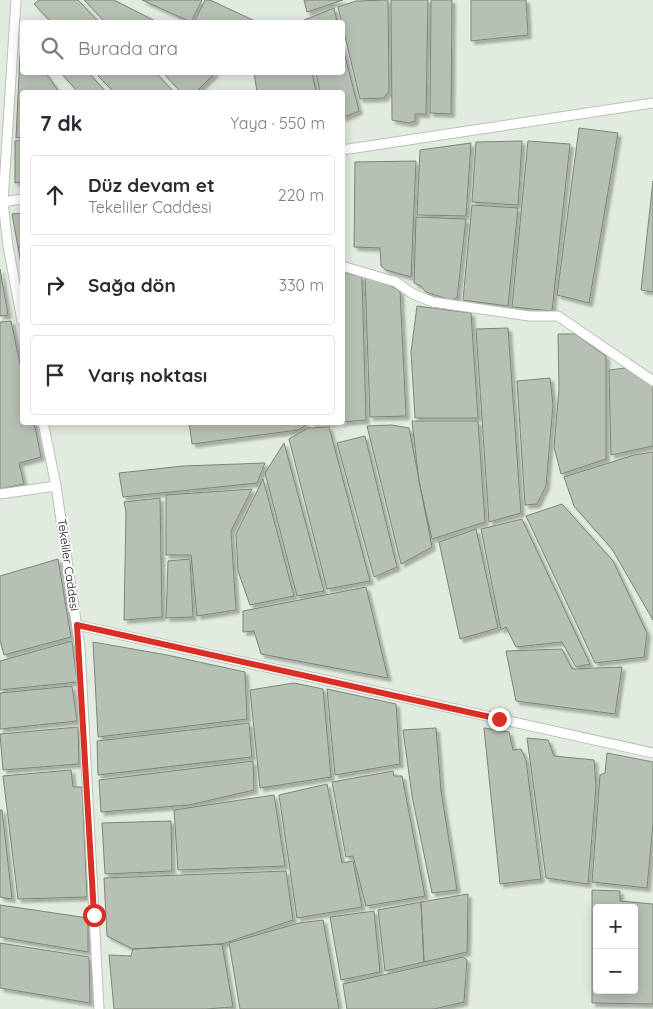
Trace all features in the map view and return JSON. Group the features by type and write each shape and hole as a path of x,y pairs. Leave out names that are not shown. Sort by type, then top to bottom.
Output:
{"street":[{"path":"16,0 3,202 8,246 20,310"},
{"path":"345,150 653,103"},
{"path":"3,202 20,199"},
{"path":"345,267 396,282 413,294 433,302 529,316 558,316 653,381"},
{"name":"Tekeliler Caddesi","path":"44,425 56,486 77,625 99,1009"},
{"path":"0,494 56,486"},
{"path":"77,625 653,754"}],"building":[{"path":"39,0 78,0 97,20 49,20 34,4"},
{"path":"84,0 114,0 153,20 103,20"},
{"path":"142,0 202,0 192,20 187,20"},
{"path":"205,0 210,0 253,20 195,20"},
{"path":"304,0 343,0 307,12"},
{"path":"388,0 389,91 384,98 360,99 345,36 345,20 341,20 338,7 356,1"},
{"path":"391,0 428,0 426,114 415,114 415,121 409,123 392,120"},
{"path":"431,0 452,0 451,114 430,113"},
{"path":"471,0 526,0 528,35 471,41"},
{"path":"334,8 337,20 304,20"},
{"path":"20,55 20,75 47,75 58,90 20,90 20,137 16,138"},
{"path":"345,56 359,111 345,117 345,90 320,90 317,75 345,75"},
{"path":"63,75 91,75 104,90 76,90"},
{"path":"158,75 172,90 112,90 98,76"},
{"path":"165,75 213,75 198,90 179,90"},
{"path":"254,75 313,75 316,90 257,90"},
{"path":"579,128 618,133 589,303 557,295"},
{"path":"20,140 20,182 15,183 15,141"},
{"path":"522,141 518,205 472,202 476,142"},
{"path":"528,141 570,144 552,311 512,307"},
{"path":"471,143 466,216 417,215 420,150"},
{"path":"416,161 411,277 386,270 381,266 380,248 354,247 355,162"},
{"path":"653,181 653,292 641,290"},
{"path":"472,205 518,208 508,306 463,300"},
{"path":"20,213 20,246 18,247 12,214"},
{"path":"416,217 466,219 457,298 451,300 426,292 421,286 414,283"},
{"path":"0,269 8,315 0,316"},
{"path":"345,273 362,277 366,420 345,422"},
{"path":"365,277 384,282 400,291 406,416 370,417"},
{"path":"417,306 471,313 478,418 415,418 411,352"},
{"path":"11,321 20,364 20,425 35,425 41,457 19,463 24,484 0,489 0,322"},
{"path":"508,328 521,513 489,522 476,329"},
{"path":"558,334 575,334 606,356 606,459 561,474 554,447 559,389"},
{"path":"625,368 653,386 653,446 611,455 609,370"},
{"path":"550,378 553,405 546,486 537,504 525,505 517,381"},
{"path":"412,421 478,421 485,522 432,539 419,482"},
{"path":"189,425 306,425 298,430 192,444"},
{"path":"392,425 409,428 432,547 401,564 367,426"},
{"path":"329,427 370,581 327,589 289,439 308,428"},
{"path":"365,436 397,567 374,577 337,443"},
{"path":"284,443 324,591 297,596 265,473"},
{"path":"653,452 653,620 612,549 574,506 564,477 634,455"},
{"path":"265,463 257,483 123,497 119,473 183,466"},
{"path":"263,479 294,596 250,605 238,571 236,534"},
{"path":"252,489 231,531 236,610 197,616 191,555 166,555 166,495"},
{"path":"160,498 162,617 124,620 126,512 124,502"},
{"path":"562,504 613,561 647,633 644,657 595,663 526,516"},
{"path":"522,519 590,664 576,667 562,642 516,647 506,627 501,630 481,529"},
{"path":"476,529 498,628 460,639 439,542"},
{"path":"58,559 71,637 4,655 0,640 0,576"},
{"path":"190,559 193,617 166,618 168,561"},
{"path":"366,587 388,678 261,654 254,631 243,632 243,611"},
{"path":"72,641 77,682 0,690 0,661"},
{"path":"93,642 167,655 245,672 247,719 98,737"},
{"path":"562,649 572,669 622,667 615,714 516,701 506,651"},
{"path":"294,683 323,689 331,777 260,788 250,690"},
{"path":"72,686 77,721 0,729 0,693"},
{"path":"327,689 396,704 400,764 335,775"},
{"path":"249,723 252,757 98,775 97,741"},
{"path":"78,727 79,764 3,770 0,734"},
{"path":"436,728 441,791 457,890 432,893 412,796 403,730"},
{"path":"484,728 509,732 513,750 521,749 526,760 541,879 500,884"},
{"path":"527,738 548,740 554,756 594,760 596,787 588,884 546,878"},
{"path":"607,753 653,762 653,824 647,888 592,882 600,775 605,773"},
{"path":"253,761 254,790 189,805 101,812 99,780"},
{"path":"71,770 73,787 82,787 87,897 18,899 3,776"},
{"path":"393,771 394,776 402,776 425,896 366,906 353,856 346,857 332,782"},
{"path":"327,784 342,863 353,861 362,907 297,918 279,795"},
{"path":"274,795 285,866 178,870 174,810"},
{"path":"0,810 2,810 12,899 0,897"},
{"path":"171,821 172,871 105,874 102,823"},
{"path":"286,871 293,920 222,944 133,949 107,936 104,878"},
{"path":"592,890 620,891 620,901 653,904 653,1004 592,1003"},
{"path":"468,894 467,952 424,962 421,902"},
{"path":"421,902 424,962 385,971 378,910"},
{"path":"0,905 88,918 88,952 0,937"},
{"path":"374,911 380,972 341,980 330,917"},
{"path":"323,920 339,1009 240,1009 229,943 299,923"},
{"path":"0,943 89,957 90,1003 0,988"},
{"path":"222,944 233,1007 206,1009 114,1009 109,955 131,956 133,949"},
{"path":"463,957 467,960 464,1002 434,1009 347,1009 343,984"}],"route":[{"path":"94,915 80,648 77,625 499,719"}]}
